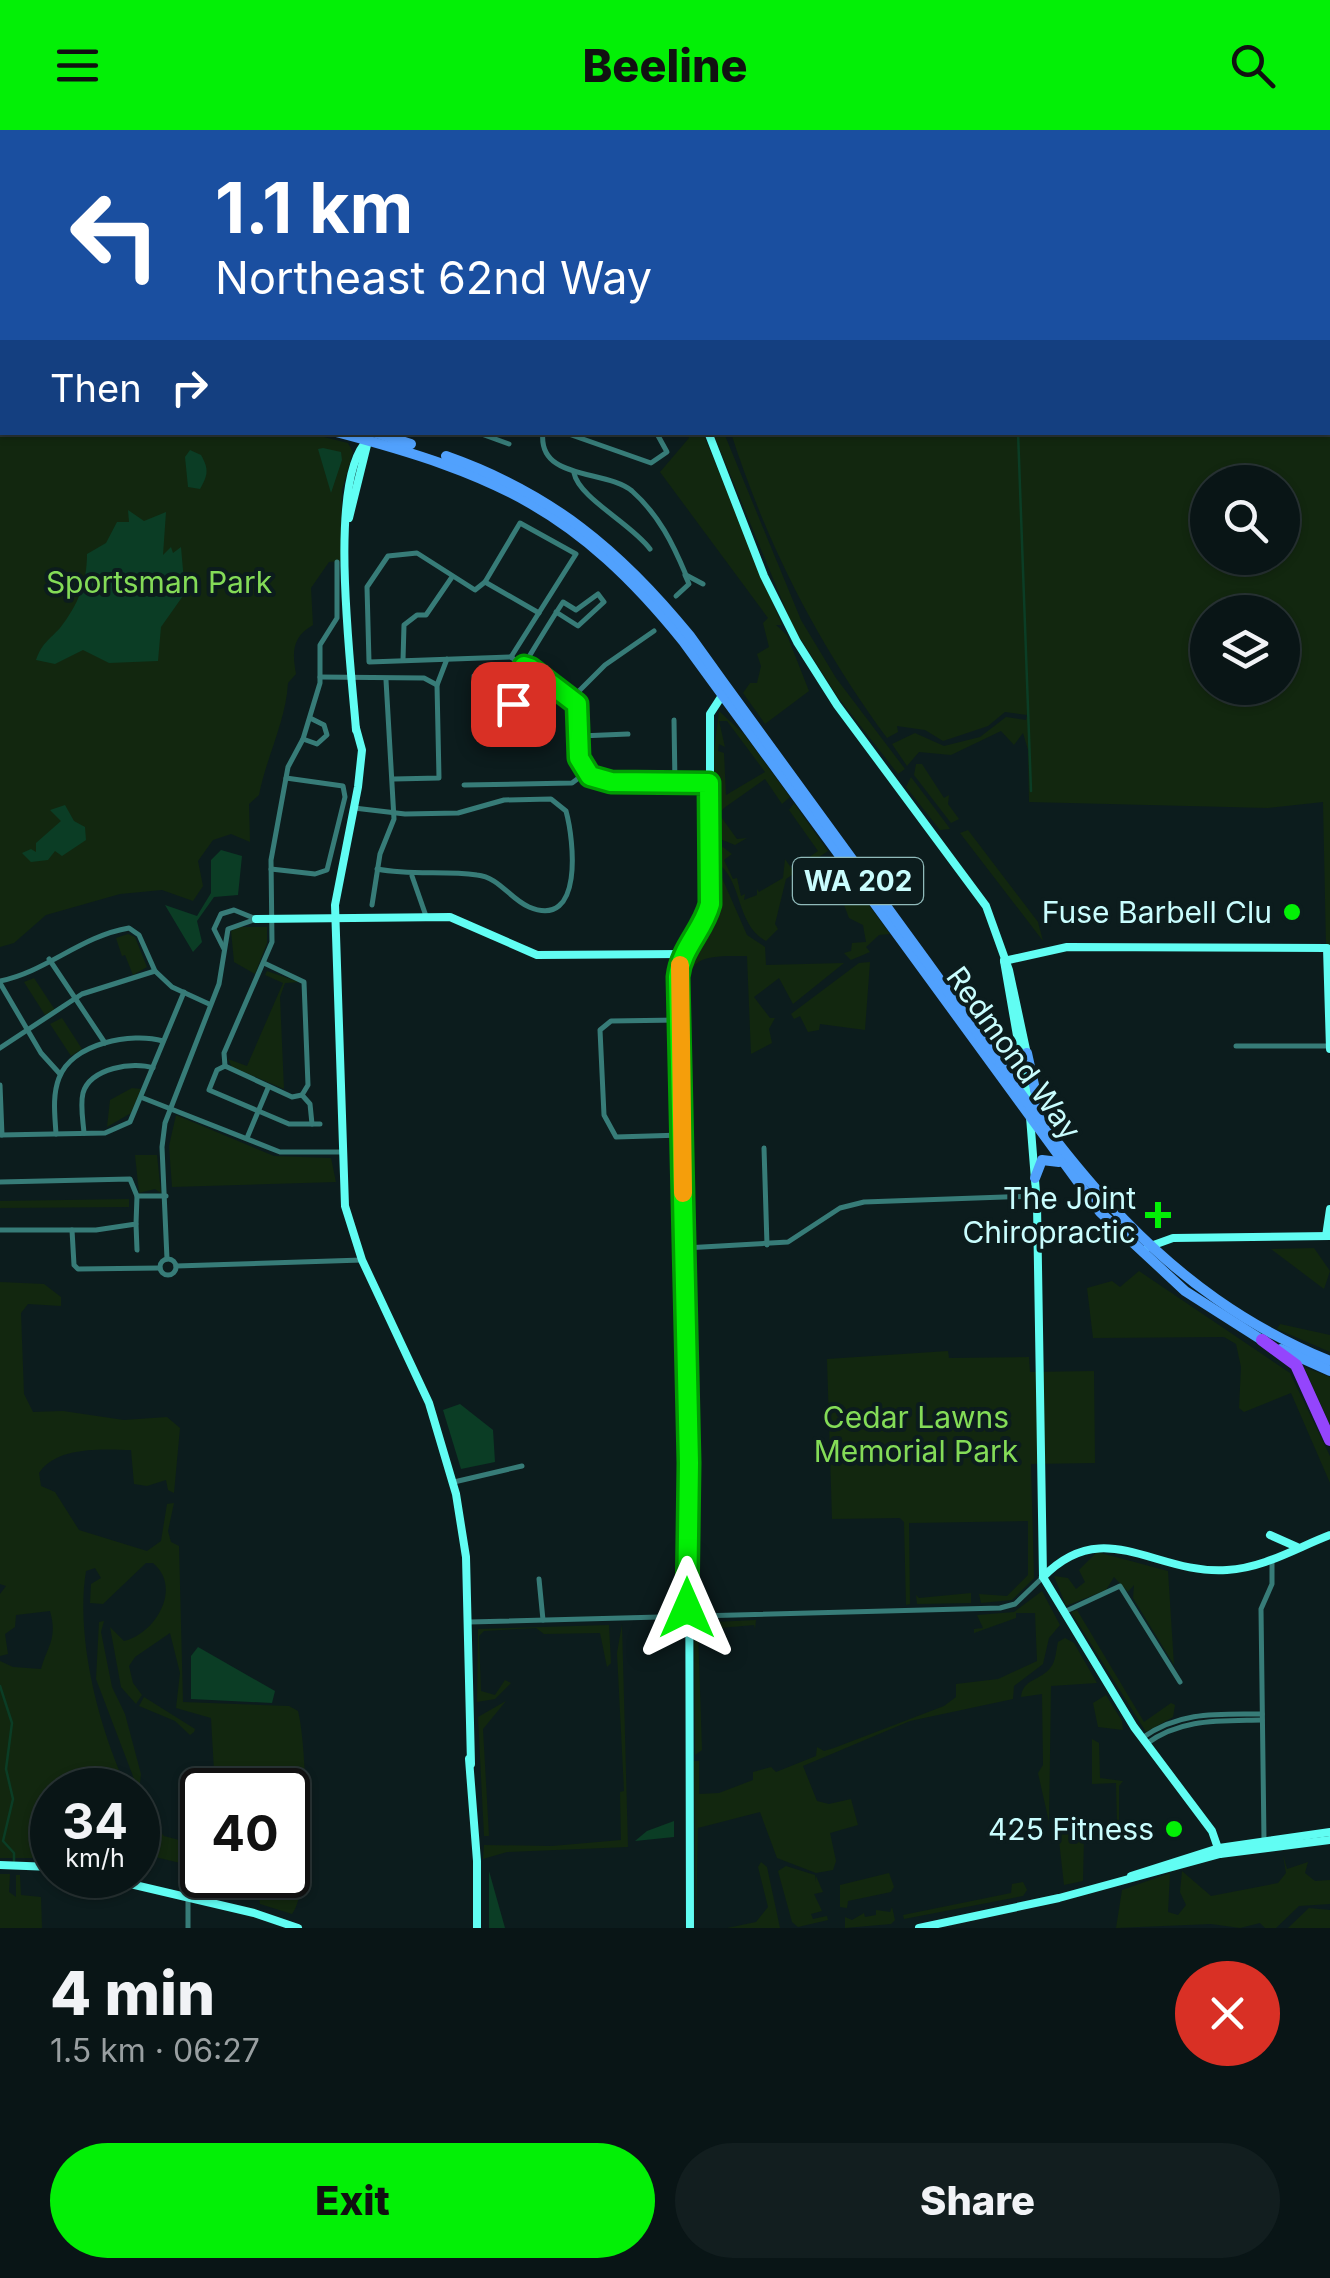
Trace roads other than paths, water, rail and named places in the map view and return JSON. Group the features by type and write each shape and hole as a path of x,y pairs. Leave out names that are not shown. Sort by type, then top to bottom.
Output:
{"highway":[{"path":"1262,1340 1296,1366 1330,1440"}],"main road":[{"name":"WA 202","path":"371,435 476,475 518,496 601,550 646,595 724,691"},
{"name":"Redmond Way","path":"724,691 1100,1212 1202,1303 1262,1340 1330,1371"},
{"name":"Redmond Way","path":"724,691 1046,1126 1144,1249 1237,1316 1330,1361"},
{"path":"946,1000 972,1024"},
{"path":"1000,1063 1011,1062 1023,1053 1046,1126"},
{"path":"1035,1178 1045,1158 1064,1165"}],"street":[{"path":"371,435 350,507 350,677 360,753 335,918 344,1206 362,1260 440,1440 452,1487 464,1561 476,1928"},
{"path":"483,435 508,444"},
{"path":"544,435 547,455 574,473 628,487 673,541 688,584 676,596"},
{"path":"572,435 651,463 668,452 658,435"},
{"path":"709,435 764,576 797,642 838,706 978,892 995,925 1023,1053 1035,1178 1043,1576 1144,1741 1212,1831 1219,1851"},
{"path":"574,473 581,491 625,521 650,549"},
{"path":"511,658 576,554 520,523 485,582 475,590 417,553 388,556 382,562 368,587 369,662 511,658 570,700 575,736 573,759 583,774 603,788 709,783"},
{"path":"225,1066 224,1053 272,942 270,869 286,778 303,739 320,677 320,646 338,618 337,562"},
{"path":"684,572 703,584"},
{"path":"403,660 404,625 426,615 453,576"},
{"path":"485,582 539,613"},
{"path":"504,698 556,612 563,602 576,610 598,594 602,607 578,626 556,612"},
{"path":"570,700 604,665 654,630"},
{"path":"394,779 439,778 437,685 447,659"},
{"path":"474,676 480,715 511,714 514,706 504,698 479,698"},
{"path":"320,677 424,678 437,685"},
{"path":"372,905 377,868 394,812 386,680"},
{"path":"690,1928 685,1248 679,1020 682,954 710,904 710,714 724,691"},
{"path":"303,739 317,744 328,735 324,725 310,718"},
{"path":"674,720 674,784"},
{"path":"575,736 628,734"},
{"path":"464,785 572,783 583,774"},
{"path":"270,869 323,872 345,797 343,786 286,778"},
{"path":"354,811 458,814 504,800 534,799 559,802 568,819 571,890 562,905 547,910 529,907 494,881 476,874 412,876 377,868"},
{"path":"412,876 426,916"},
{"path":"225,951 214,932 219,916 234,910 256,919"},
{"path":"160,1268 168,1259 162,1141 223,972 230,927 271,918 426,916 456,918 537,955 682,954"},
{"path":"60,1074 48,1064 0,982 30,974 49,959 124,928 134,929 155,971 209,1004"},
{"path":"1004,960 1068,948 1328,947 1329,1047 1236,1046"},
{"path":"49,959 105,1043"},
{"path":"225,1066 292,1097 302,1095 308,1085 304,982 264,963"},
{"path":"0,1058 1,1048 76,999 155,971"},
{"path":"0,1086 1,1134 105,1133 130,1122 184,992"},
{"path":"679,1020 605,1022 600,1030 604,1116 616,1137 682,1135"},
{"path":"60,1074 105,1043 135,1037 164,1042"},
{"path":"225,1066 217,1070 209,1090 289,1124 320,1124"},
{"path":"84,1133 84,1088 120,1067 154,1068"},
{"path":"56,1134 60,1074"},
{"path":"246,1138 268,1088"},
{"path":"302,1095 310,1104 312,1124"},
{"path":"143,1098 286,1153 342,1152"},
{"path":"764,1148 767,1245"},
{"path":"0,1182 130,1178 137,1196 137,1250"},
{"path":"137,1196 166,1196"},
{"path":"685,1248 795,1240 852,1204 1035,1196"},
{"path":"1144,1249 1173,1238 1328,1236 1330,1209"},
{"path":"0,1230 72,1230 136,1224"},
{"path":"72,1230 74,1265 78,1269 160,1268 170,1274 176,1266"},
{"path":"168,1259 176,1266 362,1260"},
{"path":"452,1487 522,1466"},
{"path":"1270,1534 1301,1547"},
{"path":"466,1622 1000,1608 1014,1604 1068,1555 1087,1547 1110,1546 1176,1565 1214,1570 1272,1560 1330,1535"},
{"path":"1040,1542 1050,1556 1068,1555"},
{"path":"1264,1840 1260,1609 1272,1584 1272,1560"},
{"path":"538,1579 542,1620"},
{"path":"1064,1612 1120,1586 1180,1682"},
{"path":"1144,1741 1197,1722 1262,1717"},
{"path":"920,1928 1129,1878 1264,1840 1330,1832"},
{"path":"1219,1851 1330,1840"},
{"path":"0,1865 30,1865"},
{"path":"188,1898 188,1928"},
{"path":"192,1898 298,1928"}],"waterway":[{"path":"1018,435 1031,791"},
{"path":"0,1686 12,1723 6,1769 13,1799 3,1841 14,1853 14,1861"}],"place":[{"name":"Fuse Barbell Clu","path":"1292,912"},
{"name":"The Joint Chiropractic","path":"1158,1215"},
{"name":"425 Fitness","path":"1174,1829"}],"park label":[{"name":"Sportsman Park","path":"159,582"},
{"name":"Cedar Lawns Memorial Park","path":"916,1434"}]}
